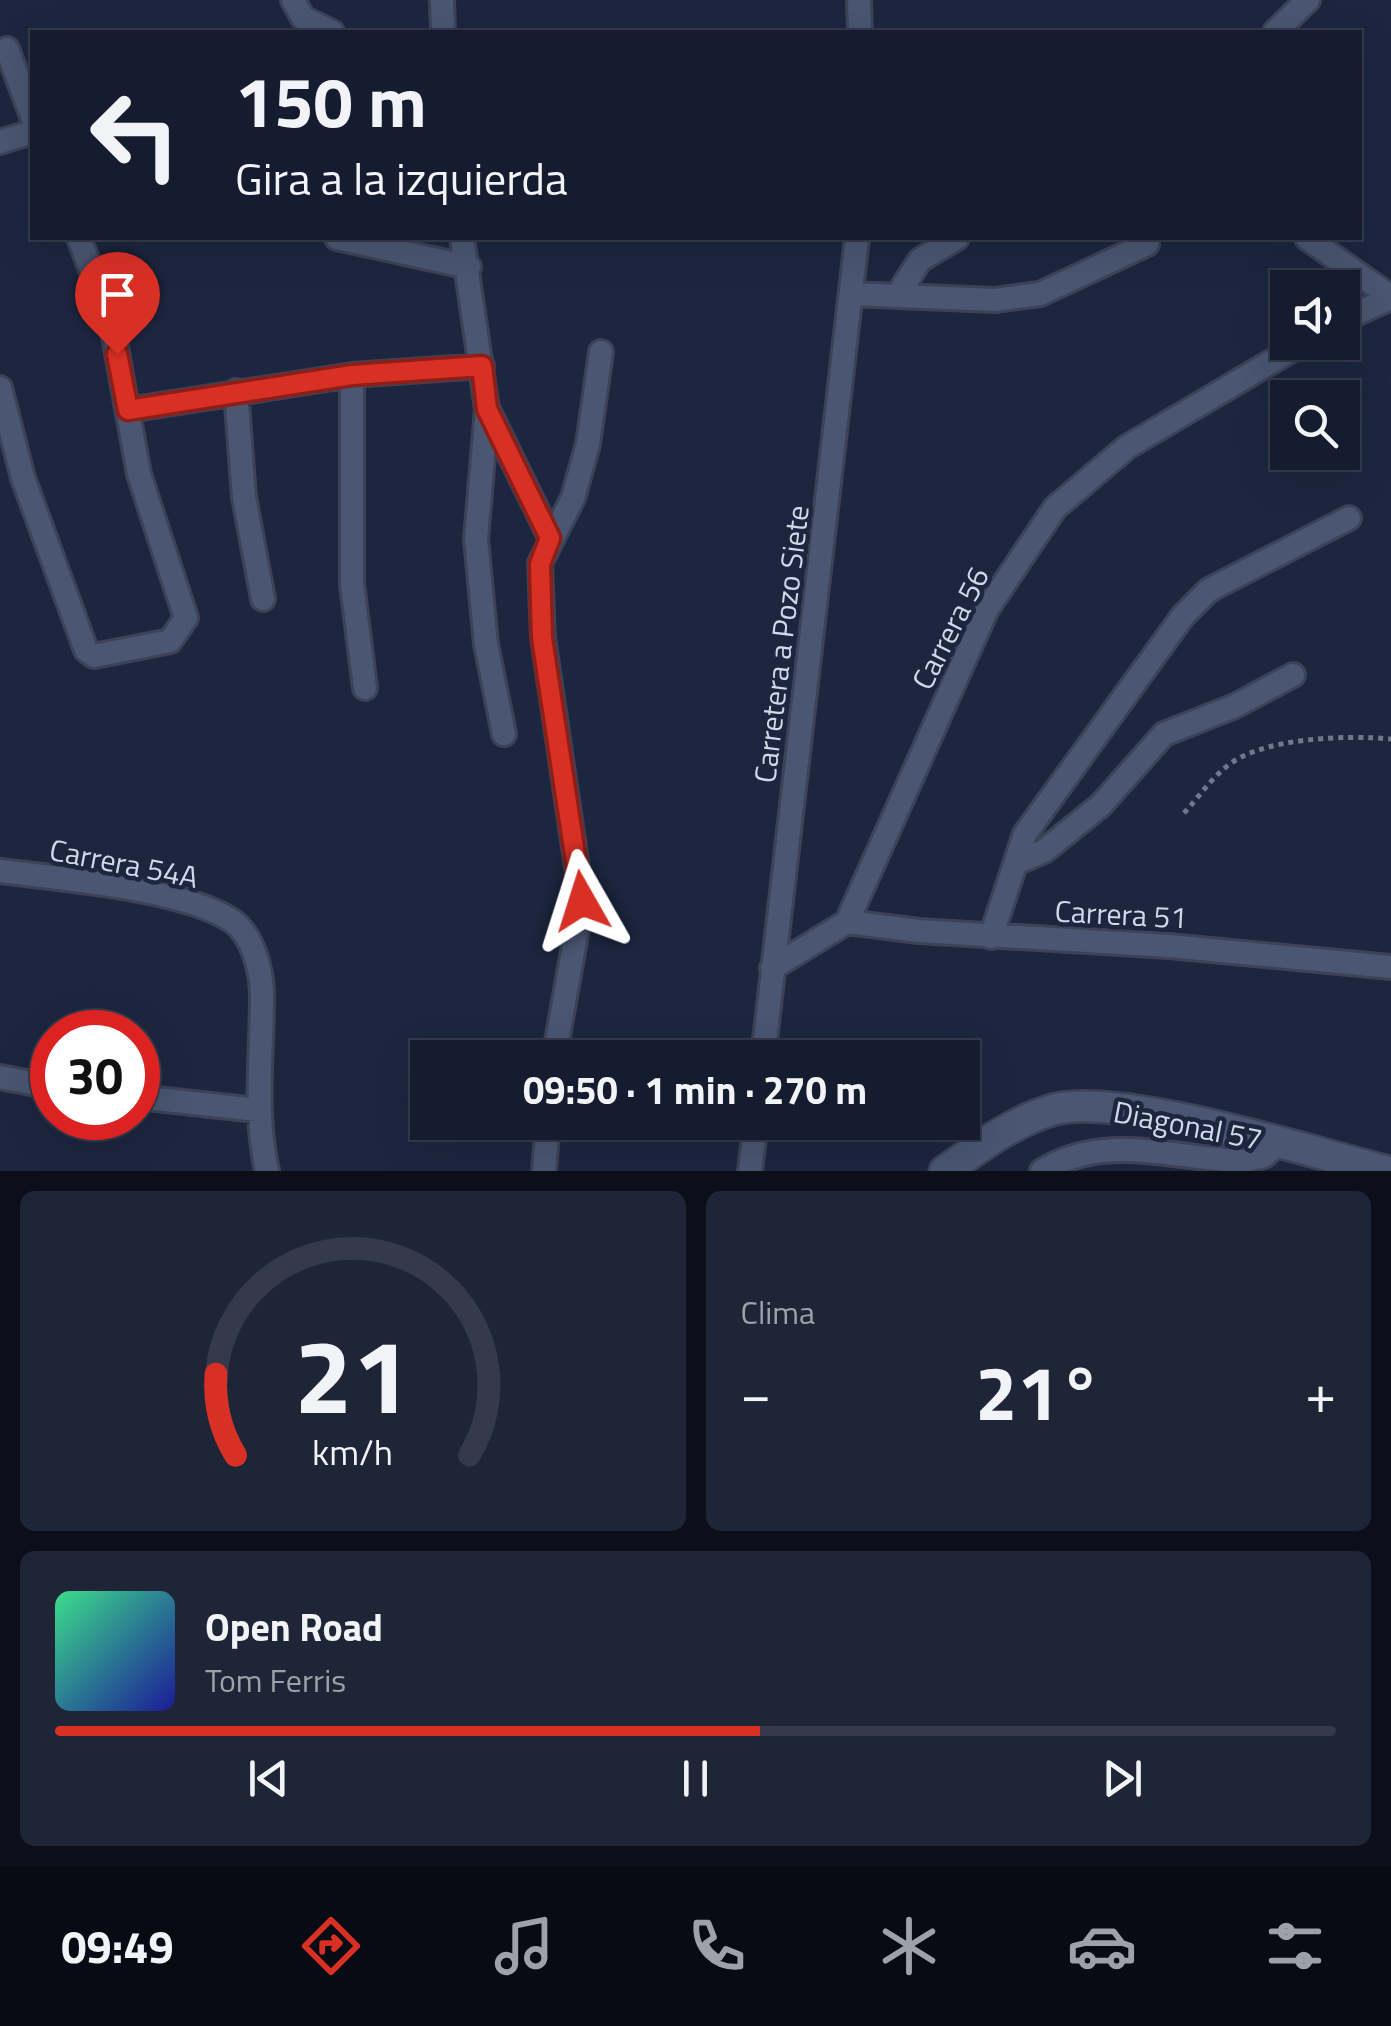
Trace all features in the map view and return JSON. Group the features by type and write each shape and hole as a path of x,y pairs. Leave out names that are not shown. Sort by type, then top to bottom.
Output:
{"street":[{"path":"293,0 303,18 328,30"},
{"path":"442,0 443,30"},
{"path":"859,0 860,30"},
{"path":"1277,30 1308,0"},
{"path":"7,49 27,86"},
{"path":"0,142 30,133"},
{"path":"0,388 24,478 86,650 94,656 170,641 186,618 139,474 112,326 80,240"},
{"path":"346,240 469,268"},
{"path":"462,240 487,409 476,539 486,644 504,734"},
{"name":"Carretera a Pozo Siete","path":"765,1040 857,240"},
{"path":"897,296 920,260 954,240"},
{"path":"1310,240 1391,297 1360,312"},
{"path":"853,294 995,300 1040,294 1146,244"},
{"path":"557,1040 582,901 542,638 540,564 573,498 588,444 601,352"},
{"name":"Carrera 56","path":"847,922 987,609 1055,508 1127,447 1274,360"},
{"path":"128,410 236,390 352,375 482,366"},
{"path":"352,375 352,584 365,688"},
{"path":"236,390 244,497 263,599"},
{"path":"487,409 550,538"},
{"path":"991,937 1025,834 1182,616 1225,581 1349,518"},
{"path":"1016,863 1044,851 1101,805 1164,734 1235,706 1293,675"},
{"name":"Carrera 54A","path":"0,871 100,884 200,906 235,922 255,953 262,992 257,1110"},
{"path":"772,968 847,922"},
{"name":"Carrera 51","path":"847,922 991,937 1169,946 1391,967"},
{"path":"0,1077 30,1082"},
{"path":"160,1099 257,1110 267,1171"},
{"name":"Diagonal 57","path":"945,1171 1018,1123 1055,1109 1125,1110 1385,1171"},
{"path":"544,1171 547,1140"},
{"path":"750,1171 754,1140"},
{"path":"1042,1171 1071,1156 1102,1148 1243,1161 1264,1156 1278,1143"}],"path":[{"path":"1184,813 1228,764 1280,745 1353,736 1391,739"}],"route":[{"path":"117,354 128,410 236,390 352,375 482,366 487,409 550,538 540,564 542,638 572,812 582,901"}]}
